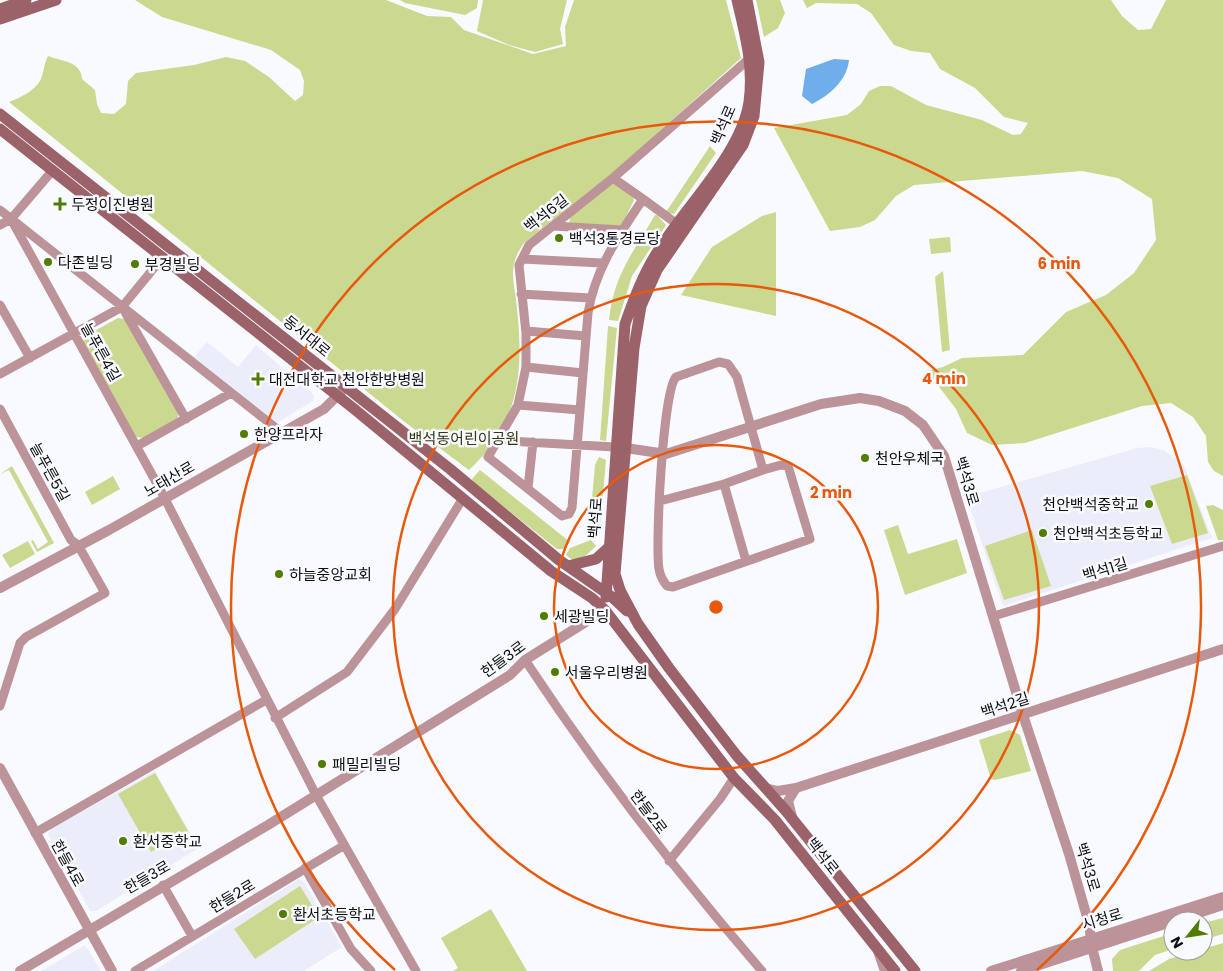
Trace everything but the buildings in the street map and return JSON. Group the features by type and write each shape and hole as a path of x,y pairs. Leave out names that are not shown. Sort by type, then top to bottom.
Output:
{"main road":[{"path":"0,9 26,0"},
{"path":"0,19 56,0"},
{"name":"백석로","path":"737,0 750,58 748,104 739,129 723,162 658,251 636,292 625,324 615,574 620,590 638,624 737,756 793,820 915,971"},
{"name":"백석로","path":"747,0 759,62 754,116 736,157 656,270 645,293 637,323 608,548 609,595 605,610 734,778 775,820 896,971"},
{"name":"동서대로","path":"0,114 346,387 568,566 609,595 638,624"},
{"name":"동서대로","path":"0,129 338,396 550,571 592,598 605,610"},
{"path":"568,566 596,560 608,548"},
{"path":"609,595 615,574"}],"street":[{"name":"백석6길","path":"522,259 529,244 613,178 750,58"},
{"path":"0,225 11,219 53,170"},
{"path":"613,178 677,224"},
{"path":"602,263 522,259 519,265 526,332 526,368 518,405 488,457 562,516 569,514 572,508 590,298 602,263 643,199"},
{"path":"0,210 281,432"},
{"name":"늘푸른4길","path":"11,219 137,446 164,499"},
{"path":"553,226 622,230"},
{"path":"0,374 122,307 163,257"},
{"path":"521,294 590,298"},
{"path":"0,305 30,358"},
{"path":"122,307 186,419"},
{"path":"526,332 586,336"},
{"path":"660,501 724,484 781,465 788,466 810,539 673,587 667,586 662,579 659,570 660,501 662,453 670,389 676,377 719,362 728,364 737,377 763,470"},
{"path":"526,368 583,373"},
{"name":"노태산로","path":"0,588 324,409 346,387"},
{"path":"137,446 231,393"},
{"name":"백석3로","path":"500,436 508,441 577,444 662,453 821,404 860,398 892,405 914,417 930,433 944,456 1023,715 1069,854 1098,971"},
{"path":"518,405 580,410"},
{"name":"늘푸른5길","path":"0,409 71,540 78,545 105,593 26,637 20,643 0,706"},
{"path":"528,488 533,442"},
{"path":"724,484 746,561"},
{"path":"275,718 347,672 395,610 463,498"},
{"path":"164,499 275,718 343,846 416,971"},
{"name":"백석1길","path":"994,616 1223,546"},
{"name":"한들3로","path":"20,971 316,795 510,675 525,660 605,610"},
{"name":"백석2길","path":"765,788 778,791 796,788 1223,649"},
{"name":"한들2로","path":"525,660 569,727 669,862 762,971"},
{"path":"35,833 266,700"},
{"name":"한들4로","path":"0,768 112,971"},
{"path":"669,862 720,799 734,778"},
{"path":"793,820 788,801 796,788"},
{"name":"한들2로","path":"135,971 343,846"},
{"path":"305,868 351,949 372,971"},
{"path":"163,885 192,936"},
{"name":"시청로","path":"1020,971 1091,943 1223,898"},
{"name":"시청로","path":"991,971 1223,905"},
{"path":"877,948 885,971"}],"shaded area":[{"name":"대전대학교 천안한방병원","path":"207,342 238,367 256,345 314,395 313,401 277,423 194,357"},
{"path":"1151,447 1165,451 1184,465 1212,538 1003,606 966,497 1137,448"},
{"name":"환서중학교","path":"155,771 199,848 96,911 90,911 48,834 51,829"},
{"name":"환서초등학교","path":"299,879 304,882 342,947 304,971 153,971"},
{"path":"85,945 101,971 41,971"}],"green space":[{"name":"백석동어린이공원","path":"135,0 386,0 427,16 451,17 464,30 533,54 566,46 565,27 574,0 726,0 741,58 609,177 524,243 518,252 513,267 519,332 518,376 514,396 508,416 499,434 486,452 469,470 406,423 9,102 27,93 39,83 48,56 75,65 81,73 82,79 95,90 97,104 101,113 114,114 126,104 128,81 136,73 194,65 226,57 245,61 269,77 295,101 303,95 304,81 300,70 271,50 162,17"},
{"path":"400,0 478,0 477,8 465,15 405,3"},
{"path":"483,0 567,0 560,29 563,44 535,52 509,45 477,31"},
{"path":"756,0 780,0 785,13 778,28 764,37"},
{"path":"803,0 1111,0 1122,16 1138,30 1151,29 1166,0 1223,0 1223,476 1214,471 1208,462 1206,436 1193,417 1171,403 1142,406 1025,443 992,445 967,433 956,409 927,371 943,367 962,358 1023,355 1066,312 1106,295 1134,273 1156,240 1152,199 1118,178 1082,171 914,185 896,196 875,220 860,227 830,231 774,128 847,115 861,104 869,91 880,86 891,86 926,105 982,120 1013,135 1021,134 1028,123 1004,117 975,88 940,69 930,53 911,51 894,45 871,13 857,4 816,3 807,8"},
{"path":"710,146 716,153 674,214 666,212"},
{"path":"613,182 632,194 634,200 622,225 618,227 569,224 571,213"},
{"path":"776,212 776,316 681,295 712,247 762,216"},
{"path":"655,215 666,225 632,276 618,321 609,320 615,290 620,277"},
{"path":"950,237 951,252 931,254 929,239"},
{"path":"943,271 950,350 942,352 935,277"},
{"path":"118,318 125,319 178,413 178,418 144,438 136,437 83,342 85,336"},
{"path":"608,326 617,328 606,441 600,440"},
{"path":"599,457 606,460 599,537 589,532 595,465"},
{"path":"12,466 54,543 37,552 31,541 33,540 38,549 48,542 9,470 0,474"},
{"path":"480,470 570,542 563,549 557,549 473,482 472,479"},
{"path":"1187,475 1208,533 1172,544 1150,486"},
{"path":"113,476 120,489 92,505 85,492"},
{"path":"1213,505 1223,510 1223,540 1218,540 1206,506"},
{"path":"898,525 908,554 957,539 967,573 905,595 884,530"},
{"path":"1032,530 1051,586 1004,600 985,546"},
{"path":"591,540 596,546 582,559 573,560 566,555 570,548"},
{"path":"28,541 35,554 10,568 2,555"},
{"path":"1010,730 1020,735 1031,771 995,780 991,779 979,740"},
{"path":"155,773 188,831 151,852 118,794"},
{"path":"300,886 319,917 255,959 234,929"},
{"path":"491,909 527,971 453,971 458,968 441,938"},
{"path":"1223,918 1223,934 1213,937 1213,920"},
{"path":"1163,936 1163,952 1155,955 1139,971 1113,971 1112,959 1120,950"},
{"path":"1223,943 1223,971 1149,971 1166,961 1213,961 1213,946"}],"water":[{"path":"834,59 849,60 845,74 831,91 812,104 802,96 806,69"}],"place":[{"name":"두정이진병원","path":"60,204"},
{"name":"백석3통경로당","path":"559,238"},
{"name":"다존빌딩","path":"48,262"},
{"name":"부경빌딩","path":"135,264"},
{"name":"대전대학교 천안한방병원","path":"258,379"},
{"name":"한양프라자","path":"244,434"},
{"name":"천안우체국","path":"865,458"},
{"name":"천안백석중학교","path":"1149,504"},
{"name":"천안백석초등학교","path":"1043,533"},
{"name":"하늘중앙교회","path":"279,574"},
{"name":"세광빌딩","path":"544,616"},
{"name":"서울우리병원","path":"555,672"},
{"name":"패밀리빌딩","path":"322,764"},
{"name":"환서중학교","path":"123,841"},
{"name":"환서초등학교","path":"283,914"}]}
